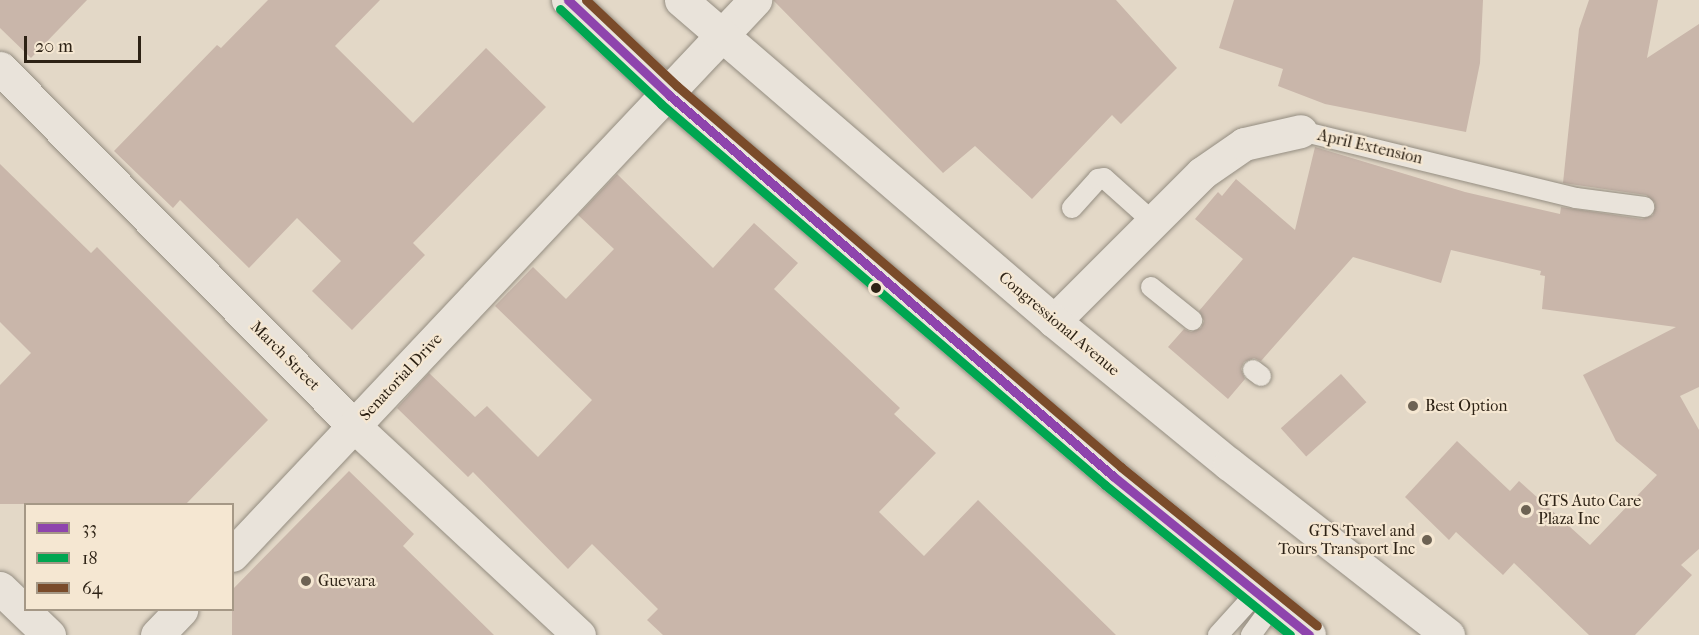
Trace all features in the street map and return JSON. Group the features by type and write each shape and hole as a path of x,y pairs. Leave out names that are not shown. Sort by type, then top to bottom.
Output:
{"street":[{"path":"568,0 669,95 1113,476 1309,635"},
{"name":"Congressional Avenue","path":"681,0 719,36 1054,321 1229,464 1448,635"},
{"name":"Senatorial Drive","path":"234,553 669,95 719,36 755,0"},
{"name":"March Street","path":"0,68 354,426 579,635"},
{"name":"April Extension","path":"1054,321 1151,220 1202,173 1244,144 1302,131"},
{"path":"0,588 24,611"},
{"path":"24,611 50,635"},
{"path":"157,635 179,611"}],"lane":[{"name":"April Extension","path":"1302,131 1576,198 1644,207"},
{"path":"1072,208 1098,179 1104,178 1151,220"},
{"path":"1151,287 1192,320"},
{"path":"1218,635 1265,599"},
{"path":"1251,635 1265,599"}],"building":[{"path":"0,0 87,0 31,58 0,28"},
{"path":"268,0 380,0 335,46 413,123 486,48 546,107 413,243 425,255 352,330 312,291 341,261 297,218 249,268 180,200 173,208 114,151 217,45 221,48"},
{"path":"773,0 1116,0 1177,68 1121,124 1112,115 1032,199 975,146 943,173"},
{"path":"1234,0 1483,0 1480,63 1466,132 1325,104 1278,86 1283,69 1219,48"},
{"path":"1589,0 1658,0 1647,58 1699,24 1699,387 1680,396 1699,430 1699,549 1681,565 1692,575 1635,635 1589,635 1514,563 1503,575 1456,532 1449,540 1405,497 1457,441 1510,491 1519,481 1590,545 1657,475 1616,441 1583,375 1676,327 1542,309 1545,276 1540,275 1541,271 1451,250 1441,283 1353,257 1261,361 1254,358 1244,362 1241,369 1245,379 1228,399 1168,347 1184,329 1191,332 1201,328 1204,321 1199,311 1243,259 1195,219 1218,192 1222,196 1236,179 1295,230 1315,147 1465,192 1560,214 1561,207 1642,219 1653,215 1655,203 1646,195 1563,183 1579,29"},
{"path":"0,164 91,253 97,247 268,420 187,503 0,504 0,385 31,353 0,322"},
{"path":"617,174 713,268 754,223 798,263 774,289 900,408 894,414 936,453 879,512 924,556 978,500 1116,635 663,635 647,620 658,609 592,544 568,569 473,472 468,477 397,408 429,373 475,417 487,406 538,457 592,400 495,306 533,267 566,299 614,249 578,215"},
{"path":"1341,374 1366,402 1306,456 1281,428"},
{"path":"349,471 414,534 403,546 494,635 232,635 234,588"}],"transit line":[{"name":"33","path":"568,0 669,95 1113,476 1309,635"},
{"name":"64","path":"586,0 677,86 1121,467 1317,626"},
{"name":"18","path":"560,9 661,104 1105,485 1290,635"}],"place":[{"name":"Best Option","path":"1413,406"},
{"name":"GTS Auto Care Plaza Inc","path":"1526,510"},
{"name":"GTS Travel and Tours Transport Inc","path":"1427,540"},
{"name":"Guevara","path":"306,581"}]}
